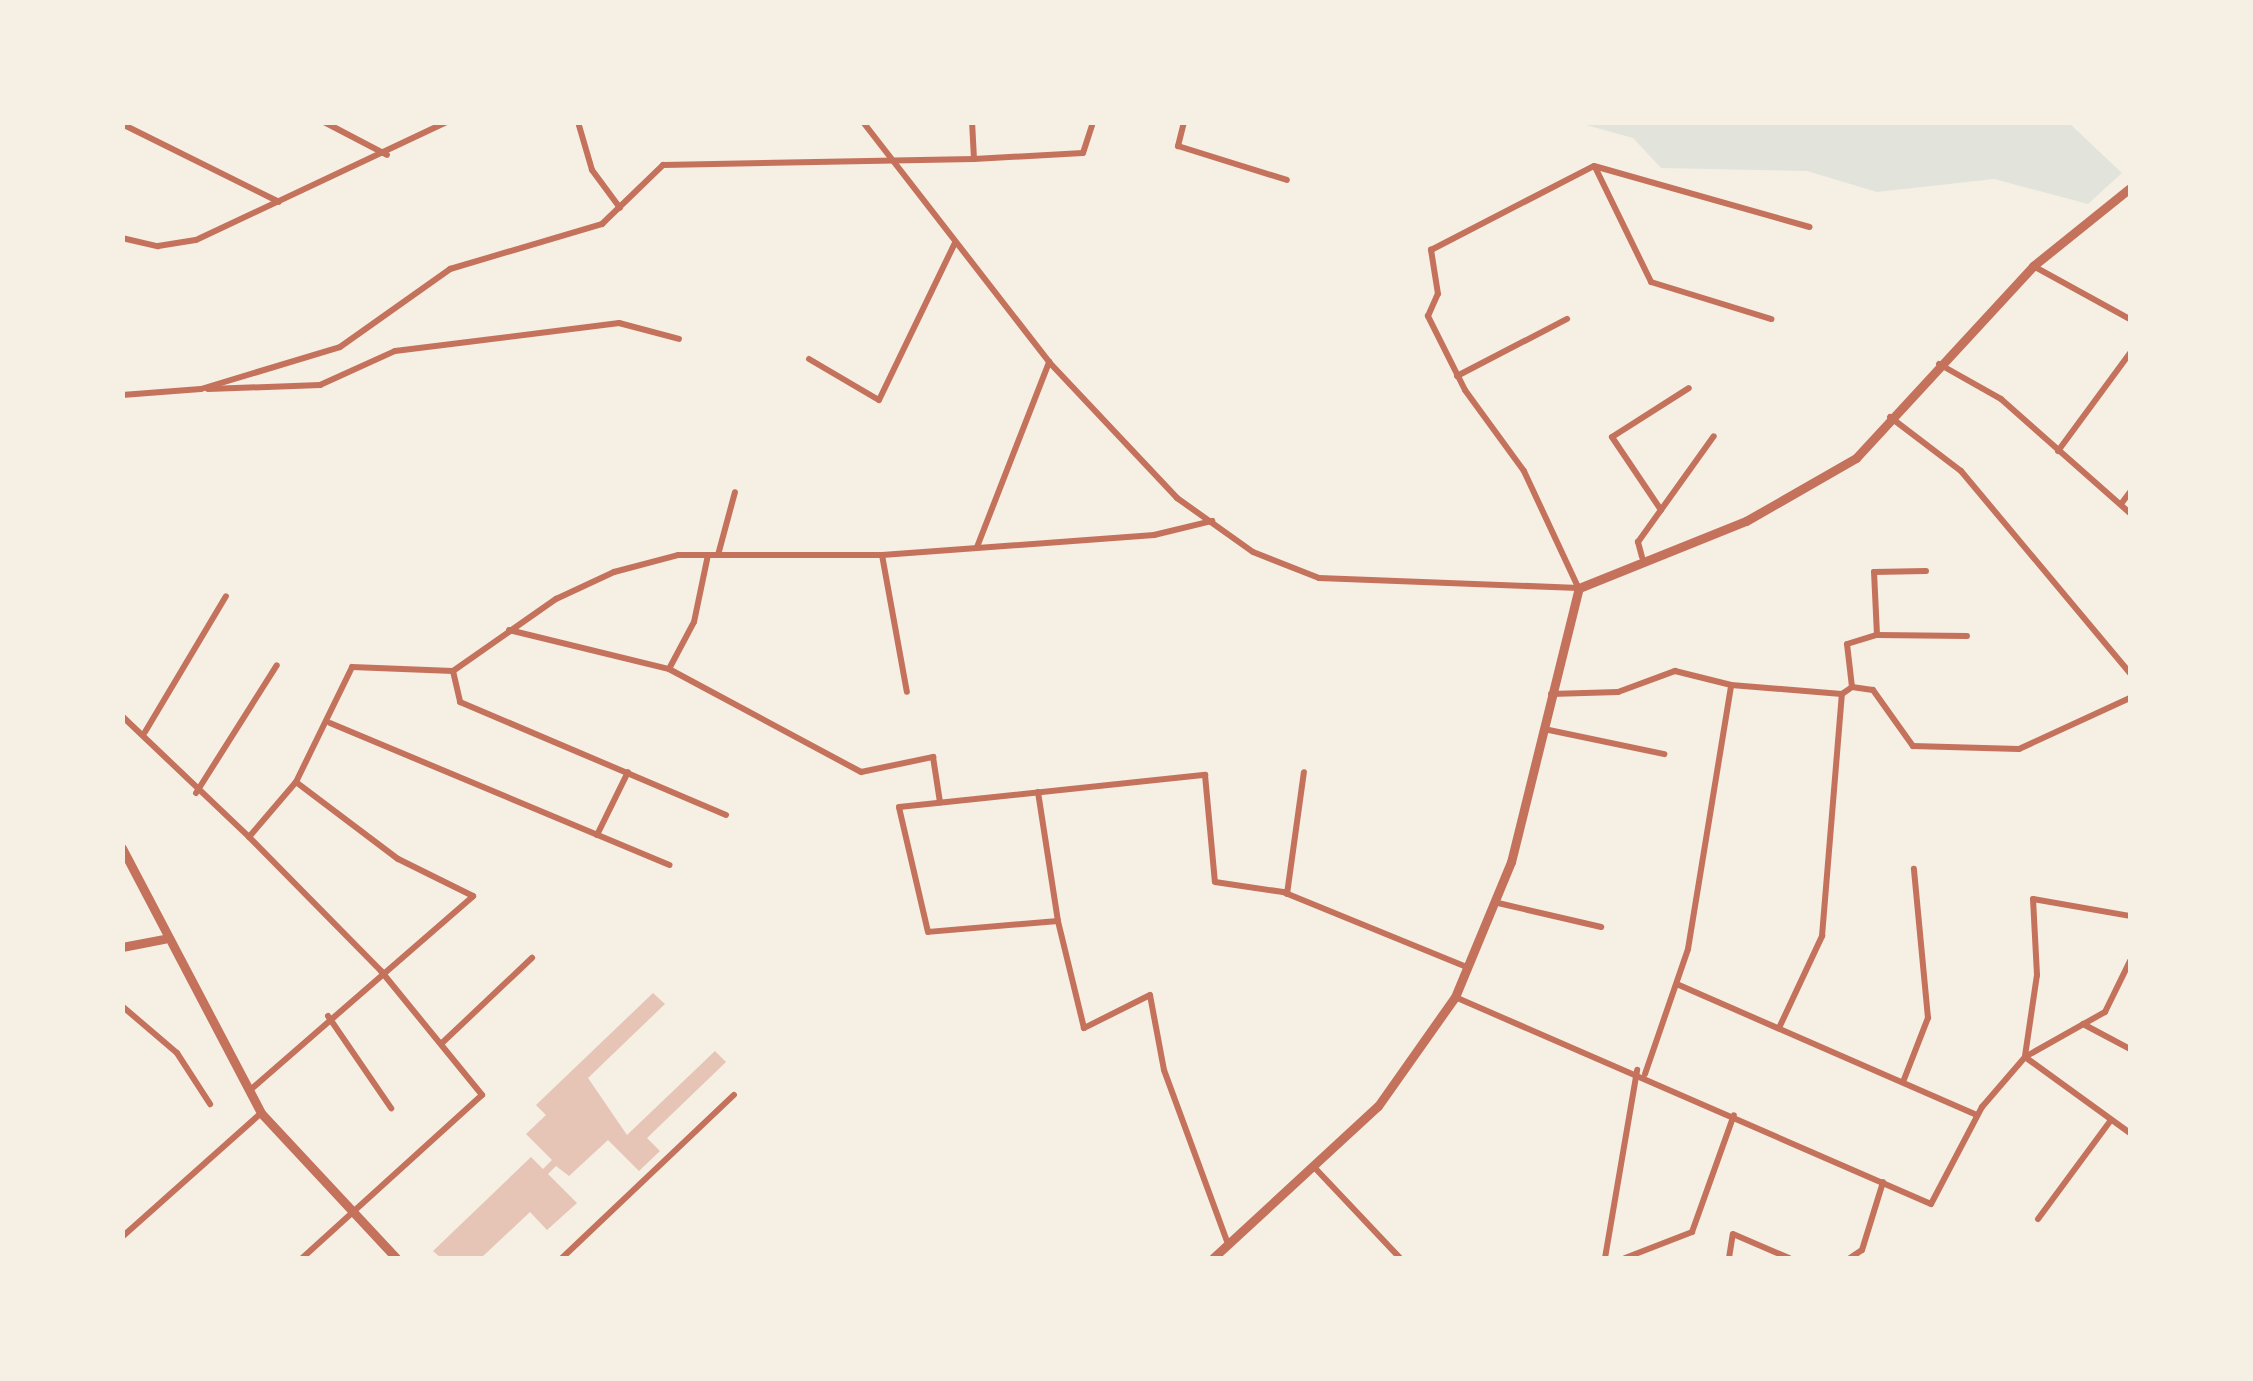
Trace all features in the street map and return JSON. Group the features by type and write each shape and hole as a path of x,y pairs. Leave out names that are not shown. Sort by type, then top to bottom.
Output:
{"street":[{"path":"324,122 387,155"},
{"path":"122,238 158,246 196,240 387,155 446,122"},
{"path":"578,122 592,170 620,208"},
{"path":"863,122 1050,362 1177,498 1252,552 1319,578 1579,588 1642,557 1802,493 1856,458 1889,416 2033,266 2130,188"},
{"path":"972,122 974,159"},
{"path":"201,389 340,347 450,270 564,242 620,208 663,165 822,169 896,160 1083,153 1093,122"},
{"path":"1184,122 1178,146 1287,180"},
{"path":"122,124 280,203"},
{"path":"1594,166 1651,282 1771,320"},
{"path":"1212,1258 1378,1106 1456,997 1498,903 1579,588 1524,470 1458,376 1428,316 1438,294 1431,250 1594,166 1810,227"},
{"path":"810,359 880,400 954,243"},
{"path":"2033,266 2130,319"},
{"path":"1458,376 1567,319"},
{"path":"122,394 293,389 346,377 394,351 619,323 678,340"},
{"path":"2058,451 2130,354"},
{"path":"977,547 1050,362"},
{"path":"1938,364 2001,399 2130,513"},
{"path":"1660,510 1612,437 1688,388"},
{"path":"1889,416 1961,471 2130,673"},
{"path":"1642,557 1638,542 1714,436"},
{"path":"670,668 694,622 735,492"},
{"path":"2121,504 2130,492"},
{"path":"249,837 296,782 330,723 352,668 454,671 510,630 614,572 713,555 882,555 1212,521"},
{"path":"882,555 907,692"},
{"path":"1877,635 1874,572 1926,571"},
{"path":"145,732 226,596"},
{"path":"510,630 670,668 861,772 933,757 940,802"},
{"path":"1852,687 1847,644 1877,635 1968,636"},
{"path":"196,793 277,666"},
{"path":"1550,694 1618,692 1675,670 1731,685 1842,694 1852,687 1874,690 1913,746 2018,749 2130,698"},
{"path":"454,671 460,702 726,815"},
{"path":"1605,1258 1641,1072 1678,985 1726,758 1731,685"},
{"path":"1778,1028 1822,936 1842,694"},
{"path":"122,716 145,732 196,793 249,837 381,971 482,1095 302,1258"},
{"path":"330,723 670,865"},
{"path":"1544,729 1664,754"},
{"path":"597,836 628,772"},
{"path":"1287,894 1304,772"},
{"path":"1058,920 928,932 898,808 1206,775 1215,882 1287,894 1468,967"},
{"path":"248,1092 328,1016 473,896 398,859 296,782"},
{"path":"1038,792 1058,920 1084,1028 1150,995 1164,1070 1228,1244"},
{"path":"122,848 164,939 261,1114 396,1258"},
{"path":"1903,1082 1928,1018 1914,869"},
{"path":"2024,1057 2037,974 2033,899 2130,916"},
{"path":"1498,903 1601,927"},
{"path":"122,947 164,939"},
{"path":"442,1043 532,958"},
{"path":"1456,997 1641,1072 1931,1204 1977,1115 2024,1057 2105,1012 2130,961"},
{"path":"1678,985 1977,1115"},
{"path":"122,1006 178,1053 210,1104"},
{"path":"328,1016 391,1108"},
{"path":"2082,1024 2130,1049"},
{"path":"2024,1057 2130,1132"},
{"path":"562,1258 734,1095"},
{"path":"122,1237 261,1114"},
{"path":"1625,1258 1692,1232 1734,1115"},
{"path":"2038,1220 2111,1120"},
{"path":"1314,1167 1400,1258"},
{"path":"1850,1258 1862,1250 1883,1182"},
{"path":"1730,1258 1733,1234 1789,1258"}],"shaded area":[{"path":"1579,123 2069,123 2122,173 2088,204 1994,179 1877,192 1807,171 1661,168 1633,138"}],"building":[{"path":"653,993 665,1004 588,1078 627,1135 715,1051 726,1062 647,1138 660,1151 639,1171 608,1140 569,1176 556,1166 548,1174 577,1203 547,1230 530,1212 481,1258 441,1258 433,1251 531,1157 543,1169 552,1160 526,1134 546,1115 536,1105"}]}
